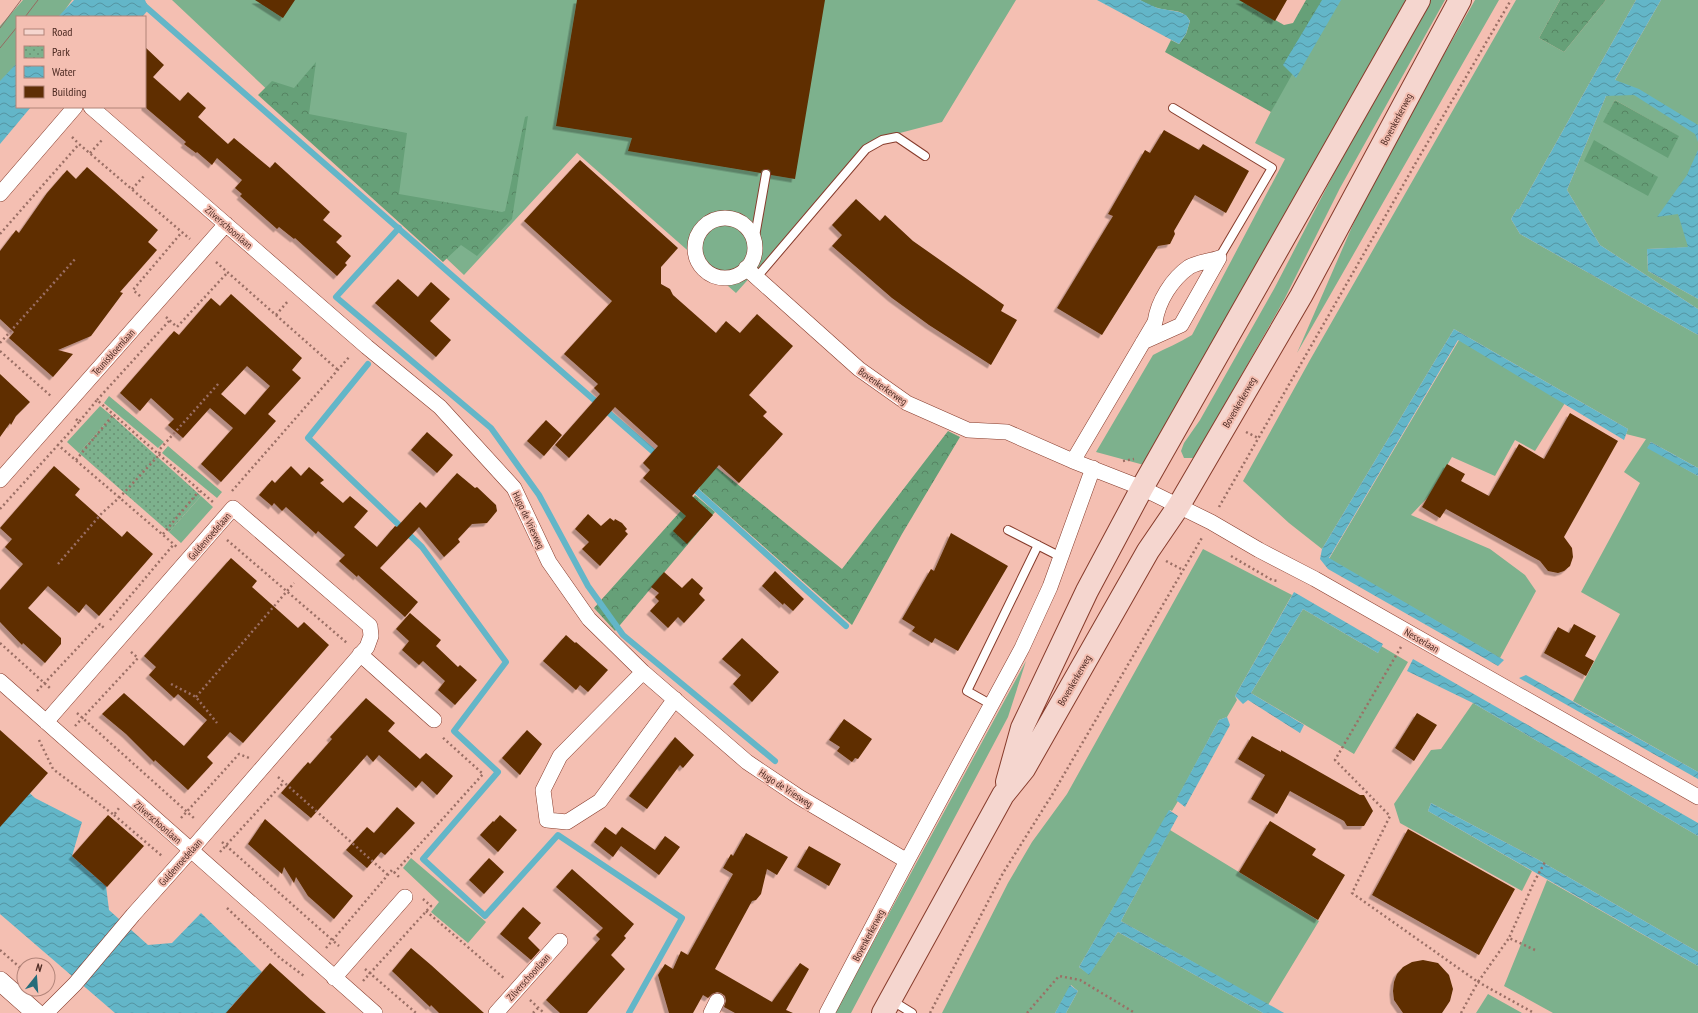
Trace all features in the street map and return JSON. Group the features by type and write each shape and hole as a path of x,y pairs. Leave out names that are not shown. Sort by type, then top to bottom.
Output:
{"main road":[{"name":"Bovenkerkerweg","path":"1003,795 1022,728 1087,591 1142,488 1419,0"},
{"name":"Bovenkerkerweg","path":"887,1007 1003,795 1024,769 1148,551 1178,507 1302,296 1460,0"}],"street":[{"path":"0,194 75,108"},
{"name":"Zilverschoonlaan","path":"92,108 365,344"},
{"path":"718,219 730,219 741,223 748,230 754,242 752,273 743,272 731,278 720,278 708,273 699,264 695,253 695,243 698,234 706,225 718,219"},
{"name":"Teunisbloemlaan","path":"0,480 226,224"},
{"path":"1143,342 1181,325 1219,258"},
{"path":"1073,461 1155,322 1157,310 1175,279 1190,267 1219,258"},
{"name":"Bovenkerkerweg","path":"752,273 859,369 907,403 968,430 1007,432 1073,461 1142,488"},
{"name":"Hugo de Vriesweg","path":"365,344 440,407 514,488 549,562 558,575 589,619 643,672 746,762 799,797 907,861"},
{"name":"Bovenkerkerweg","path":"827,1013 1022,648 1050,587 1093,468"},
{"name":"Nesserlaan","path":"1142,488 1211,522 1698,797"},
{"name":"Guldenroedelaan","path":"46,722 230,512 305,570 370,626 371,636 367,647 133,915 75,984 46,1013"},
{"path":"360,654 434,720"},
{"path":"643,672 560,756 543,790 547,820 567,822 600,801 675,700"},
{"name":"Zilverschoonlaan","path":"0,681 375,1013"},
{"path":"334,978 409,893"},
{"name":"Zilverschoonlaan","path":"496,1013 560,941"},
{"path":"0,981 36,1013"}],"lane":[{"path":"1173,108 1272,168 1219,258"},
{"path":"752,273 866,149 882,140 897,137 925,156"},
{"path":"754,242 766,174"},
{"path":"1008,530 1060,557"},
{"path":"992,705 967,692 1038,545"},
{"path":"887,1007 912,1013"}],"path":[{"path":"1211,522 1511,0"},
{"path":"0,234 79,144 203,250 338,370"},
{"path":"0,343 76,258"},
{"path":"0,510 169,321"},
{"path":"97,400 199,490 230,512 232,491 338,370 365,344"},
{"path":"0,351 79,422"},
{"path":"58,564 102,513 120,497 159,455 160,449 219,383"},
{"path":"76,460 114,415"},
{"path":"1244,431 1258,438"},
{"path":"58,445 190,557"},
{"path":"163,534 199,490"},
{"path":"215,529 286,592 360,654"},
{"path":"930,1013 1003,872 1052,796 1203,537"},
{"path":"103,627 174,544"},
{"path":"196,697 305,570"},
{"path":"1408,632 1334,760 1390,816 1352,893 1478,982 1534,1013"},
{"path":"171,684 196,697 217,723"},
{"path":"394,873 483,774 434,730 434,720"},
{"path":"36,734 53,769 114,814 176,867"},
{"path":"188,812 239,754 265,765 388,875"},
{"path":"225,845 284,782"},
{"path":"114,814 127,794"},
{"path":"1461,1013 1478,982 1509,938 1534,882 1545,862"},
{"path":"315,960 392,870 409,893 431,906 352,993"},
{"path":"426,911 517,989"},
{"path":"1509,938 1535,950"},
{"path":"0,950 16,964"},
{"path":"1027,1013 1058,976 1080,980 1135,1013"},
{"path":"533,1013 538,1008"}],"green space":[{"path":"23,0 72,0 61,16 16,16 16,75 0,94 0,26"},
{"path":"172,0 1016,0 942,122 873,140 736,293 577,153 464,275"},
{"path":"1140,0 1240,0 1284,25 1293,23 1306,0 1334,0 1271,112 1165,52 1171,40 1179,44 1186,34 1190,21 1180,12 1149,5"},
{"path":"1334,0 1406,0 1144,465 1096,452 1153,355 1192,335 1285,159 1255,143 1283,88"},
{"path":"1429,0 1445,0 1340,188 1284,300 1217,418 1202,448 1193,458 1184,458 1181,451 1184,443 1200,420 1274,289 1343,156"},
{"path":"1475,0 1499,0 1297,353 1372,181"},
{"path":"1516,0 1560,0 1539,38 1564,52 1606,0 1636,0 1519,209 1517,209 1511,219 1520,234 1698,335 1698,468 1651,442 1648,447 1698,476 1698,772 1573,701 1620,614 1581,592 1640,483 1624,472 1646,439 1626,434 1628,429 1454,329 1322,549 1289,523 1243,481 1310,360"},
{"path":"1560,0 1606,0 1564,52 1539,38"},
{"path":"1661,0 1698,0 1698,247 1647,249 1648,271 1698,299 1698,309 1600,245 1567,190 1606,96","holes":["1615,100 1678,136 1668,157 1604,122"]},
{"path":"316,62 309,114 407,133 399,194 502,212 505,211 525,117 528,116 512,219 477,256 461,245 443,262 258,95 272,81 294,88"},
{"path":"1615,100 1679,136 1668,158 1603,122"},
{"path":"1594,140 1658,177 1648,196 1584,161"},
{"path":"1459,340 1565,403 1535,451 1515,440 1495,476 1452,457 1429,496 1411,515 1490,549 1525,575 1536,591 1500,658 1329,559"},
{"path":"109,396 164,442 158,448 104,403"},
{"path":"100,406 112,416 79,453 67,442"},
{"path":"112,416 201,496 169,532 79,453"},
{"path":"948,431 960,437 902,534 852,625 699,489 703,480 715,466 842,569"},
{"path":"168,446 222,492 217,498 162,453"},
{"path":"695,495 715,512 615,631 594,608"},
{"path":"201,496 213,507 181,543 169,532"},
{"path":"1203,549 1292,595 1235,696 1237,700 1227,717 1219,720 1177,799 1178,801 1172,811 1170,810 1079,967 1089,974 1118,932 1263,1013 1066,1013 1078,991 1071,985 1055,1013 942,1013 1008,883 1032,842 1067,794"},
{"path":"1303,609 1378,653 1381,646 1408,662 1354,754 1251,693"},
{"path":"1026,661 1008,717 851,1013 835,1013"},
{"path":"1473,703 1698,836 1698,952 1537,859 1431,803 1428,811 1532,871 1522,891 1400,823 1394,804 1431,750 1441,749"},
{"path":"1170,830 1319,921 1268,1005 1121,921"},
{"path":"411,858 486,922 468,943 431,912 439,902 403,868"},
{"path":"1547,880 1698,966 1698,1013 1553,1013 1504,986"},
{"path":"1488,994 1522,1013 1476,1013"}],"water":[{"path":"74,0 145,0 149,9 143,16 59,16"},
{"path":"1097,0 1140,0 1157,8 1179,12 1186,15 1190,21 1186,34 1179,44"},
{"path":"1322,0 1341,0 1296,78 1283,65"},
{"path":"1636,0 1661,0 1615,80 1639,89 1698,125 1698,142 1695,134 1634,95 1606,96 1567,190 1600,245 1698,309 1698,335 1520,234 1511,219 1517,209 1519,209"},
{"path":"16,64 16,108 30,108 0,144 0,81"},
{"path":"1698,150 1698,299 1648,271 1647,249 1688,247 1678,214 1657,217 1687,175"},
{"path":"1454,329 1628,429 1624,440 1458,340 1329,558 1504,660 1498,666 1328,569 1320,559 1322,549"},
{"path":"1651,442 1698,468 1698,476 1647,448"},
{"path":"1294,592 1383,644 1378,653 1303,609 1251,693 1304,725 1300,733 1248,700 1243,704 1235,696"},
{"path":"1413,659 1698,823 1698,836 1473,703 1407,671"},
{"path":"1526,675 1698,772 1698,779 1519,678"},
{"path":"1227,717 1230,725 1185,807 1176,800 1219,720"},
{"path":"0,766 35,798 82,822 72,856 106,886 109,910 148,945 172,943 201,913 262,972 230,1008 235,1013 115,1013 56,962 56,957 50,957 0,914"},
{"path":"1431,803 1537,859 1698,952 1698,966 1428,811"},
{"path":"1169,810 1178,816 1121,921 1284,1013 1263,1013 1118,932 1089,975 1079,967"},
{"path":"1070,985 1078,991 1066,1013 1055,1013"}],"building":[{"path":"255,0 295,0 283,18"},
{"path":"577,0 825,0 795,179 771,175 770,170 767,169 762,170 761,173 628,151 632,138 556,126"},
{"path":"1239,0 1287,0 1275,21"},
{"path":"146,48 164,65 153,77 180,101 188,92 206,108 198,117 228,144 234,138 270,168 275,162 330,212 323,220 342,236 336,242 351,256 345,263 347,265 337,276 295,238 294,239 279,227 277,229 240,196 242,194 235,188 242,180 217,158 212,165 197,152 196,153 184,144 186,142 146,108"},
{"path":"1164,130 1199,150 1203,144 1249,171 1226,213 1195,195 1174,231 1175,234 1170,244 1158,246 1102,335 1057,308 1113,216 1108,214 1145,150 1150,153"},
{"path":"580,160 678,248 661,267 661,284 670,289 673,295 716,333 726,321 740,333 757,314 793,346 749,395 767,412 763,416 783,434 739,483 719,465 692,496 713,515 687,544 673,531 686,516 643,478 650,470 643,463 658,446 615,407 569,458 555,445 600,394 594,388 598,384 564,354 612,301 524,221"},
{"path":"87,167 158,230 148,242 157,250 120,292 123,293 91,336 58,350 73,354 53,377 9,338 14,332 0,319 0,251 16,230 19,233 47,193 67,170 76,179"},
{"path":"856,199 880,221 885,215 913,241 1004,305 1001,311 1017,320 991,365 929,325 892,298 832,246 842,235 832,225"},
{"path":"398,279 418,297 431,282 450,299 430,321 451,340 436,357 375,303"},
{"path":"231,294 302,358 292,370 301,378 268,414 276,421 221,482 201,464 233,428 210,408 183,438 168,425 174,419 151,398 140,411 120,393 174,331 179,335 211,298 220,306","holes":["247,366 270,386 245,415 221,394"]},
{"path":"0,374 30,402 16,416 11,425 10,423 0,437"},
{"path":"1570,413 1618,441 1564,537 1572,548 1573,557 1570,566 1564,571 1558,573 1548,571 1540,561 1446,509 1440,518 1422,507 1447,464 1465,474 1461,481 1489,496 1519,444 1544,459"},
{"path":"546,420 562,435 544,456 527,441"},
{"path":"427,432 453,455 437,473 411,450"},
{"path":"54,466 80,489 75,495 122,537 127,531 153,554 99,616 86,604 79,613 48,586 28,608 61,638 61,644 45,663 23,643 22,645 0,622 0,590 23,564 5,547 12,539 0,528"},
{"path":"291,466 301,476 309,467 324,480 320,483 343,503 350,496 368,511 354,527 377,547 395,526 397,527 420,502 426,508 457,473 475,488 477,487 496,505 497,511 487,523 472,524 458,539 460,542 444,557 419,527 380,568 418,602 405,617 358,575 357,577 339,561 345,555 318,531 316,534 286,507 282,511 274,503 272,506 259,495 272,480 275,483"},
{"path":"588,514 601,526 610,518 614,521 615,519 622,523 627,529 625,531 628,534 600,566 582,549 589,542 575,529"},
{"path":"951,533 1008,566 958,651 935,638 932,643 912,631 915,627 902,619 931,569 934,571"},
{"path":"231,558 257,581 252,587 298,628 304,622 329,645 243,743 230,732 207,757 213,763 188,790 155,760 154,762 126,734 102,714 124,693 184,746 207,720 178,694 174,698 149,675 156,667 144,656"},
{"path":"775,571 804,599 793,611 784,603 783,605 762,586"},
{"path":"664,572 682,588 692,578 703,588 699,594 705,600 684,623 678,617 668,628 650,611 659,601 655,597 659,593 651,587"},
{"path":"410,613 441,640 436,646 458,667 460,665 477,680 455,705 438,690 445,681 423,661 419,665 402,650 409,641 396,629"},
{"path":"1574,624 1596,636 1585,656 1594,661 1586,676 1544,653 1558,627 1569,633"},
{"path":"566,635 608,670 588,692 580,685 576,690 543,661"},
{"path":"742,638 779,672 752,702 733,684 741,675 722,659"},
{"path":"366,698 395,723 388,731 420,759 426,753 453,776 437,795 422,781 416,788 379,755 373,762 367,755 311,818 281,793 308,762 310,764 332,739 330,737"},
{"path":"1417,713 1437,725 1414,761 1395,748"},
{"path":"844,719 872,739 858,759 855,758 852,762 837,751 840,747 829,740"},
{"path":"0,730 48,773 0,827"},
{"path":"527,730 542,744 520,775 502,758"},
{"path":"1252,736 1281,752 1281,750 1360,795 1364,795 1373,811 1364,826 1347,826 1344,821 1290,791 1277,814 1251,799 1265,775 1238,759"},
{"path":"675,737 694,755 683,768 680,765 647,809 629,796"},
{"path":"397,807 415,823 385,855 381,852 367,868 346,850 367,827 374,833"},
{"path":"108,815 144,846 107,887 72,856"},
{"path":"500,815 517,830 498,852 480,835"},
{"path":"265,819 353,896 334,919 308,896 296,877 294,883 284,867 282,874 248,844"},
{"path":"1270,821 1316,849 1312,855 1345,875 1318,920 1239,872"},
{"path":"605,827 616,835 622,827 655,850 665,836 680,847 659,875 621,846 613,857 594,842"},
{"path":"1408,829 1515,889 1479,955 1372,895"},
{"path":"746,833 788,857 777,875 767,869 761,894 756,900 752,901 715,969 772,1002 800,963 809,969 786,1010 793,1013 735,1013 724,1007 726,1001 725,996 717,992 708,998 703,995 693,1013 669,1013 658,975 665,964 673,969 681,951 688,955 733,874 723,868 731,854 733,856"},
{"path":"809,846 841,864 829,886 797,867"},
{"path":"489,858 504,872 484,894 469,880"},
{"path":"572,869 634,924 624,936 626,938 611,955 625,969 587,1013 560,1013 546,1000 600,939 596,935 603,928 556,887"},
{"path":"523,907 541,923 528,938 540,950 531,960 500,934"},
{"path":"411,948 484,1013 439,1013 431,1005 430,1007 392,971"},
{"path":"1423,960 1438,963 1449,975 1453,989 1450,1001 1442,1013 1403,1013 1394,1000 1394,982 1397,974 1403,967 1412,962"},
{"path":"270,963 311,1000 326,1013 226,1013"}],"waterway":[{"path":"138,0 658,456"},
{"path":"399,228 336,297 491,428 539,495 588,586 623,635 775,761"},
{"path":"368,364 308,438 422,547 506,662 454,731 498,772 423,859 485,916 558,835 682,918 629,1013"},
{"path":"691,486 846,626"}],"tram line":[{"path":"0,28 21,0"},
{"path":"26,16 38,0"},
{"path":"0,48 16,28"}]}
